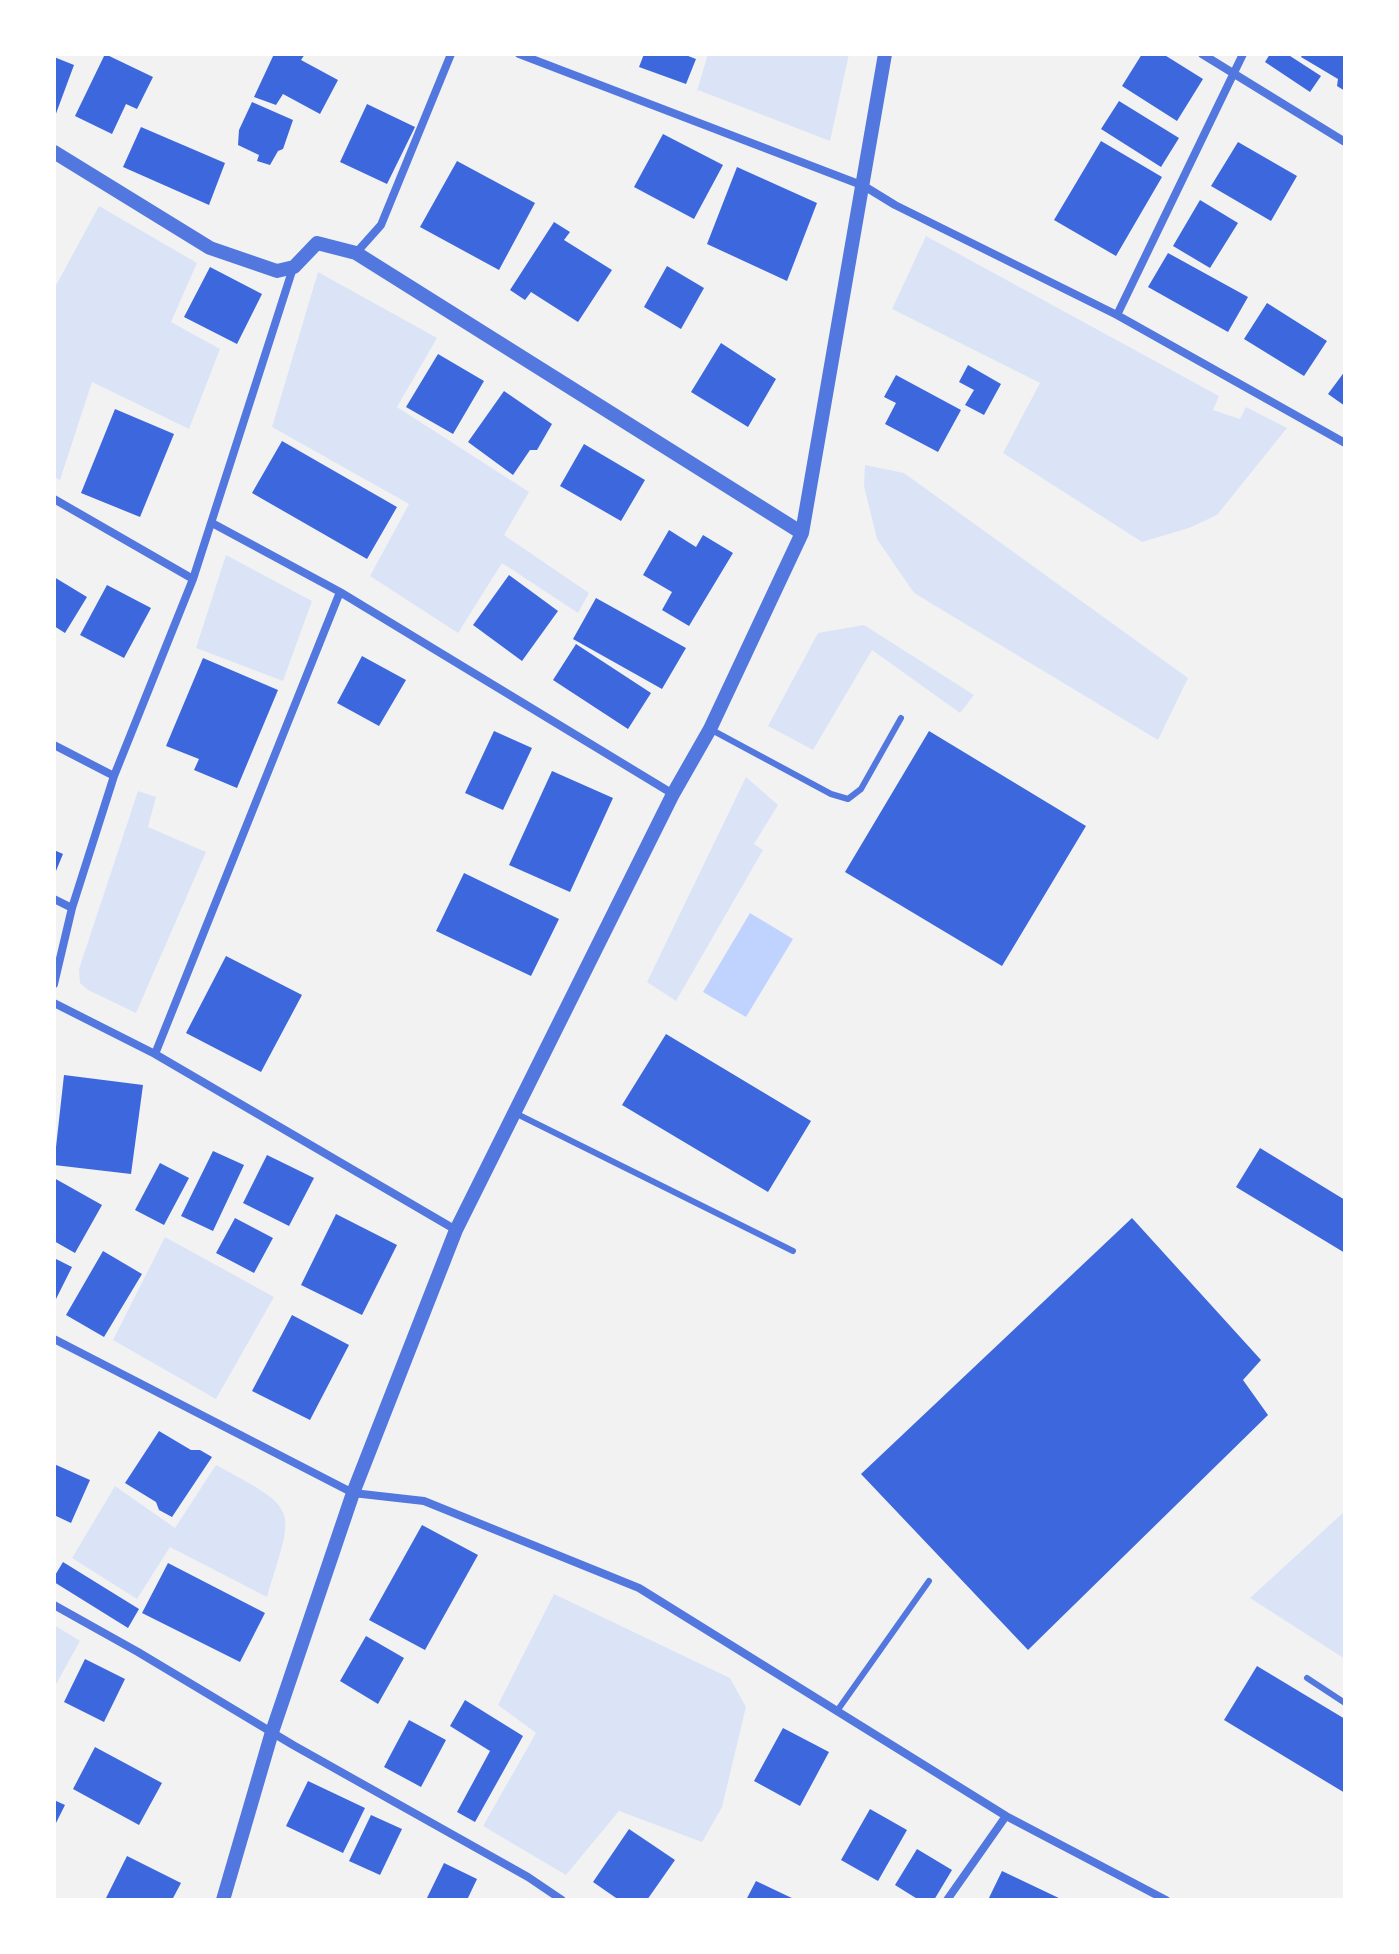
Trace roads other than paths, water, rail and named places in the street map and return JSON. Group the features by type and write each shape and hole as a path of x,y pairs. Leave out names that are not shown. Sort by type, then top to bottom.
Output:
{"street":[{"path":"356,253 381,225 451,54"},
{"path":"519,54 864,186 895,205 1117,315 1345,443"},
{"path":"223,1900 272,1732 353,1493 456,1230 673,794 710,729 802,533 885,54"},
{"path":"1202,54 1345,142"},
{"path":"1117,315 1243,54"},
{"path":"54,152 210,248 277,271 294,267"},
{"path":"54,984 72,908 114,776 193,579 294,267 317,243 356,253 802,533"},
{"path":"54,499 193,579"},
{"path":"212,523 340,592 673,794"},
{"path":"155,1054 340,592"},
{"path":"54,745 114,776"},
{"path":"54,899 72,908"},
{"path":"54,1003 155,1054 456,1230"},
{"path":"54,1339 353,1493 424,1501 639,1588 1006,1816 1166,1900"},
{"path":"54,1605 528,1877 562,1900"},
{"path":"947,1900 1006,1816"}],"lane":[{"path":"710,729 831,794 848,799 861,789 901,718"},
{"path":"515,1113 793,1251"},
{"path":"837,1711 929,1581"},
{"path":"1307,1678 1345,1703"}],"water":[{"path":"750,913 793,939 746,1017 703,992"}]}
